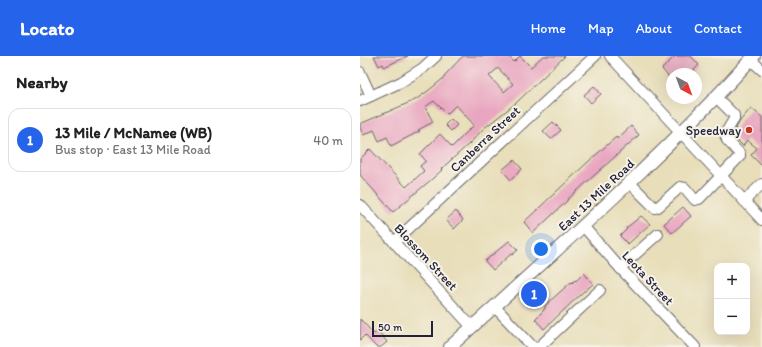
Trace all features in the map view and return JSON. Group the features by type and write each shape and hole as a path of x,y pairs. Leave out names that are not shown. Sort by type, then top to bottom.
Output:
{"main road":[{"name":"East 13 Mile Road","path":"450,347 630,183 681,133 752,58"}],"street":[{"path":"360,101 389,89 407,79 436,56"},
{"name":"Canberra Street","path":"394,242 595,56"},
{"path":"610,56 762,220"},
{"path":"752,58 762,70"},
{"path":"360,72 371,96"},
{"path":"630,183 656,209 682,187 697,200 721,177 739,158 740,154 727,140 725,134 734,116 716,97"},
{"path":"744,201 762,184"},
{"name":"Blossom Street","path":"360,205 472,327"},
{"name":"Leota Street","path":"583,226 620,268 695,347"},
{"path":"620,268 658,234"},
{"path":"539,347 600,290"},
{"path":"495,307 533,347"}],"building":[{"path":"374,56 408,56 384,67 383,64 379,66"},
{"path":"463,56 508,56 514,62 520,56 531,67 543,56 565,56 516,103 483,129 441,169 442,170 393,212 360,175 360,159 370,149 406,187 424,171 420,166 426,161 420,154 440,134 452,147 474,125 456,105 447,114 434,101 425,107 433,122 418,130 420,131 391,146 387,137 379,141 374,130 363,135 360,124 415,100 445,77 444,76","holes":["498,68 513,84 504,92 489,76"]},
{"path":"675,56 691,56 699,65 696,68 666,68 666,74 662,69"},
{"path":"594,86 601,94 591,103 584,95"},
{"path":"751,108 762,117 762,166 751,155 757,148 747,140 743,146 732,135 740,121"},
{"path":"451,119 457,125 451,131 445,125"},
{"path":"553,122 561,130 551,139 543,131"},
{"path":"631,126 639,135 533,233 524,222 588,162"},
{"path":"514,160 522,169 511,180 502,170"},
{"path":"683,207 691,216 672,233 664,224"},
{"path":"456,211 463,220 454,229 446,220"},
{"path":"641,216 650,224 628,244 620,236 627,229 626,228"},
{"path":"509,241 518,250 512,255 511,254 493,270 485,261"},
{"path":"584,273 593,284 544,329 535,319 549,302 571,282 576,281"},
{"path":"360,319 374,334 378,331 387,342 381,347 376,347 365,335 360,340"}],"place":[{"name":"Speedway","path":"749,130"},
{"name":"13 Mile / McNamee (WB)","path":"534,294"}]}
